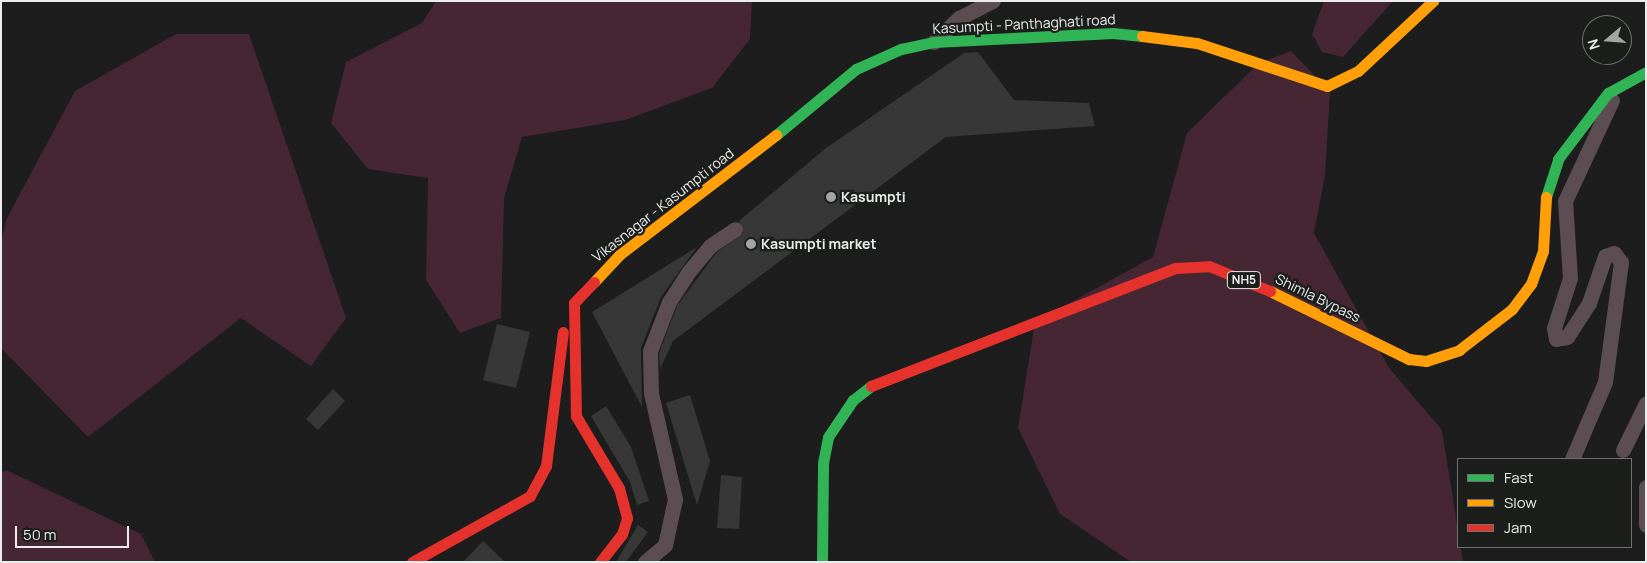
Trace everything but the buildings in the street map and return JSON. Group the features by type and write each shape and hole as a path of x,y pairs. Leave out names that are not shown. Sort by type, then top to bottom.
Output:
{"main road":[{"name":"Kasumpti - Panthaghati road","path":"782,126 856,69 901,49 934,42 1114,33 1161,38 1197,43 1327,86 1358,70 1400,35 1433,1"},
{"name":"Shimla Bypass","path":"822,562 823,463 828,437 853,400 878,382 1176,268 1209,266 1258,285 1409,359 1426,361 1459,350 1512,309 1531,284 1543,251 1546,197 1558,159 1594,107 1617,85 1646,72"},
{"name":"Vikasnagar - Kasumpti road","path":"412,562 514,508 534,489 546,466 558,355 571,313 585,288 619,255 704,194 782,126"},
{"path":"571,313 576,416 626,502 622,534 600,562"}],"street":[{"path":"934,42 959,18 993,1"},
{"path":"1400,35 1420,1"},
{"path":"1572,458 1605,382 1620,262 1614,253 1605,256 1584,311 1566,337 1556,339 1554,328 1570,278 1565,201 1617,85"},
{"path":"645,562 665,545 675,499 651,393 650,351 669,302 690,270 710,246 735,229"},
{"path":"1619,454 1646,403"},
{"path":"1619,454 1646,427"},
{"path":"1646,486 1646,525"}],"shaded area":[{"path":"436,1 752,1 750,39 712,88 625,120 522,137 504,198 501,318 460,333 426,280 428,178 368,169 331,123 346,62 422,23"},
{"path":"1324,1 1393,1 1343,57 1322,52 1312,34"},
{"path":"176,34 249,34 346,318 311,366 241,318 88,437 1,348 1,241 7,218 75,91"},
{"path":"1291,51 1330,92 1325,175 1314,233 1389,368 1442,430 1457,524 1457,548 1461,548 1463,562 1131,562 1060,514 1018,428 1035,322 1153,257 1187,133 1259,63"},
{"path":"6,470 141,534 155,562 1,562 1,473"}],"traffic: fast":[{"path":"776,135 856,69 901,49 934,42 1113,33 1142,36"},
{"path":"1546,197 1558,159 1608,93 1646,72"},
{"path":"822,562 823,463 828,437 853,400 871,386"}],"traffic: slow":[{"path":"1142,36 1197,43 1327,86 1358,71 1433,1"},
{"path":"594,282 619,255 776,135"},
{"path":"1270,291 1409,359 1426,361 1459,350 1512,309 1531,284 1543,251 1546,197"}],"traffic: jam":[{"path":"871,386 1176,268 1209,266 1270,291"},
{"path":"594,282 574,303 576,416 619,488 627,518 622,534 600,562"},
{"path":"412,562 530,496 546,466 563,332"}],"place":[{"name":"Kasumpti","path":"831,197"},
{"name":"Kasumpti market","path":"751,244"}]}
